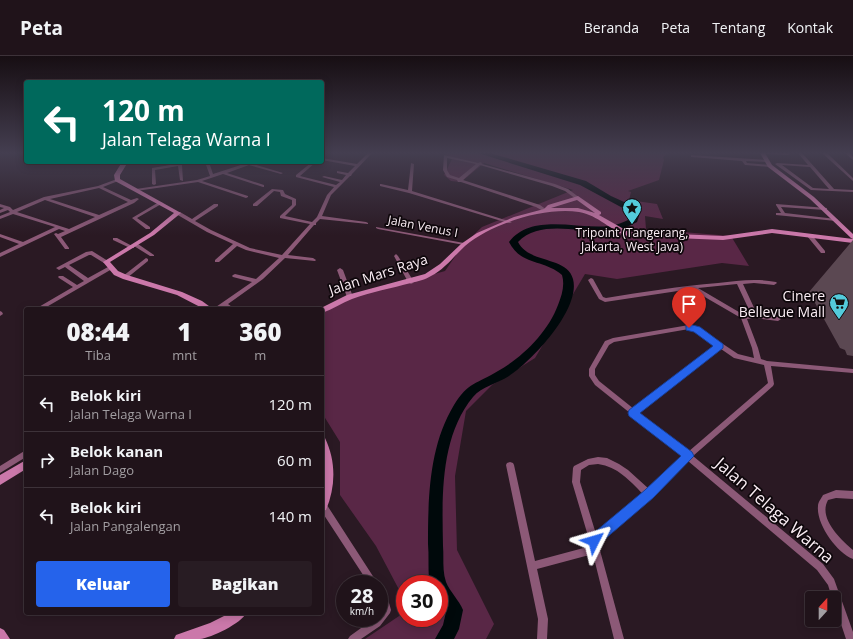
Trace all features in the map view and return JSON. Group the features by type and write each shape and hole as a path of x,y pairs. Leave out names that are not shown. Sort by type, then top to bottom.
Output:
{"street":[{"path":"0,218 46,198 98,188 117,180"},
{"path":"117,180 161,203 209,231 248,249 284,257 313,260"},
{"path":"246,180 263,186"},
{"path":"312,180 337,187"},
{"path":"410,192 411,180"},
{"path":"537,180 569,191 578,198"},
{"path":"789,180 825,209 852,238"},
{"path":"800,180 812,189 853,191"},
{"path":"824,180 832,189"},
{"path":"136,190 198,181 246,197"},
{"path":"219,307 257,281 284,257 314,224 319,217 325,200 343,181"},
{"path":"459,181 538,206 545,210"},
{"path":"381,185 410,192 510,222"},
{"path":"98,188 132,202"},
{"path":"255,205 273,190 282,191 283,195 294,199 294,205 282,217 314,224"},
{"path":"55,201 72,193"},
{"path":"46,198 100,217"},
{"name":"Jalan Mars Raya","path":"324,309 350,297 411,282 439,270 464,244 481,233 545,210 550,206 578,198 611,223"},
{"path":"58,236 137,199"},
{"path":"148,228 134,218 161,203"},
{"path":"0,205 13,212 70,231"},
{"path":"192,221 216,205"},
{"path":"784,215 778,205 825,209"},
{"path":"0,212 8,208"},
{"name":"Jalan Mars Raya","path":"545,210 582,211 595,214 625,232 635,234 724,238 772,231 852,238"},
{"path":"42,307 88,281 178,213"},
{"path":"778,214 836,220"},
{"path":"319,217 366,223"},
{"path":"0,255 59,227"},
{"name":"Jalan Venus I","path":"378,228 464,244"},
{"path":"52,230 67,248"},
{"path":"0,235 24,244"},
{"path":"809,235 823,252"},
{"path":"115,239 152,255"},
{"path":"217,261 236,244"},
{"path":"59,268 88,253 92,254 125,277 181,293 196,299 206,307"},
{"path":"396,256 399,264 411,282"},
{"path":"125,277 146,260"},
{"path":"65,265 88,281"},
{"path":"340,270 350,297"},
{"path":"61,276 77,287"},
{"path":"235,276 257,281"},
{"path":"591,280 601,298 605,300 692,287 739,282 774,282"},
{"path":"739,282 755,316"},
{"path":"692,287 743,317 755,316 778,319"},
{"path":"224,304 229,307"},
{"path":"743,317 755,348 758,361"},
{"name":"Jalan Telaga Warna","path":"720,346 696,330 689,328 613,340 607,343 592,369 592,376 597,383 688,456 820,567 831,582 851,639"},
{"path":"633,413 720,346 736,356 767,363 853,371"},
{"path":"533,566 595,545 688,456 771,384 767,363"},
{"path":"324,446 328,458 329,479 329,486 324,500"},
{"path":"0,470 24,454"},
{"path":"619,639 595,545 576,482 577,468 585,462 591,461 599,460 613,463 649,494"},
{"path":"0,480 24,465"},
{"path":"510,465 533,566 543,619 542,639"},
{"path":"853,495 838,493 828,497 822,506 822,511 829,531 841,546 853,555"},
{"path":"324,508 368,575"},
{"path":"180,639 228,622 237,615"},
{"path":"353,639 371,627"},
{"path":"0,634 4,639"}],"shaded area":[{"path":"450,180 463,180 461,182 451,181"},
{"path":"541,180 658,180 628,191 631,192 629,200 657,204 663,219 645,216 646,229 731,236 749,266 722,263 617,279 585,274 535,358 492,385 466,411 455,476 457,550 494,624 486,639 365,639 383,627 388,627 388,623 396,618 396,627 448,627 448,575 396,575 396,584 376,546 340,495 340,442 324,416 324,312 342,300 445,271 463,245 482,227 573,190"}],"waterway":[{"path":"444,639 451,629 455,610 440,587 437,578 436,509 439,467 449,428 457,410 471,391 514,367 536,347 555,322 567,295 569,281 567,274 553,265 524,255 517,250 513,242 520,235 530,230 542,228 569,227 609,229 624,225 634,220 636,213 630,208 608,198 589,186 574,180"}],"place":[{"name":"Tripoint (Tangerang, Jakarta, West Java)","path":"632,225"},
{"name":"Cinere Bellevue Mall","path":"839,320"}],"route":[{"path":"594,541 649,494 688,456 633,413 720,346 696,330 689,328"}]}
